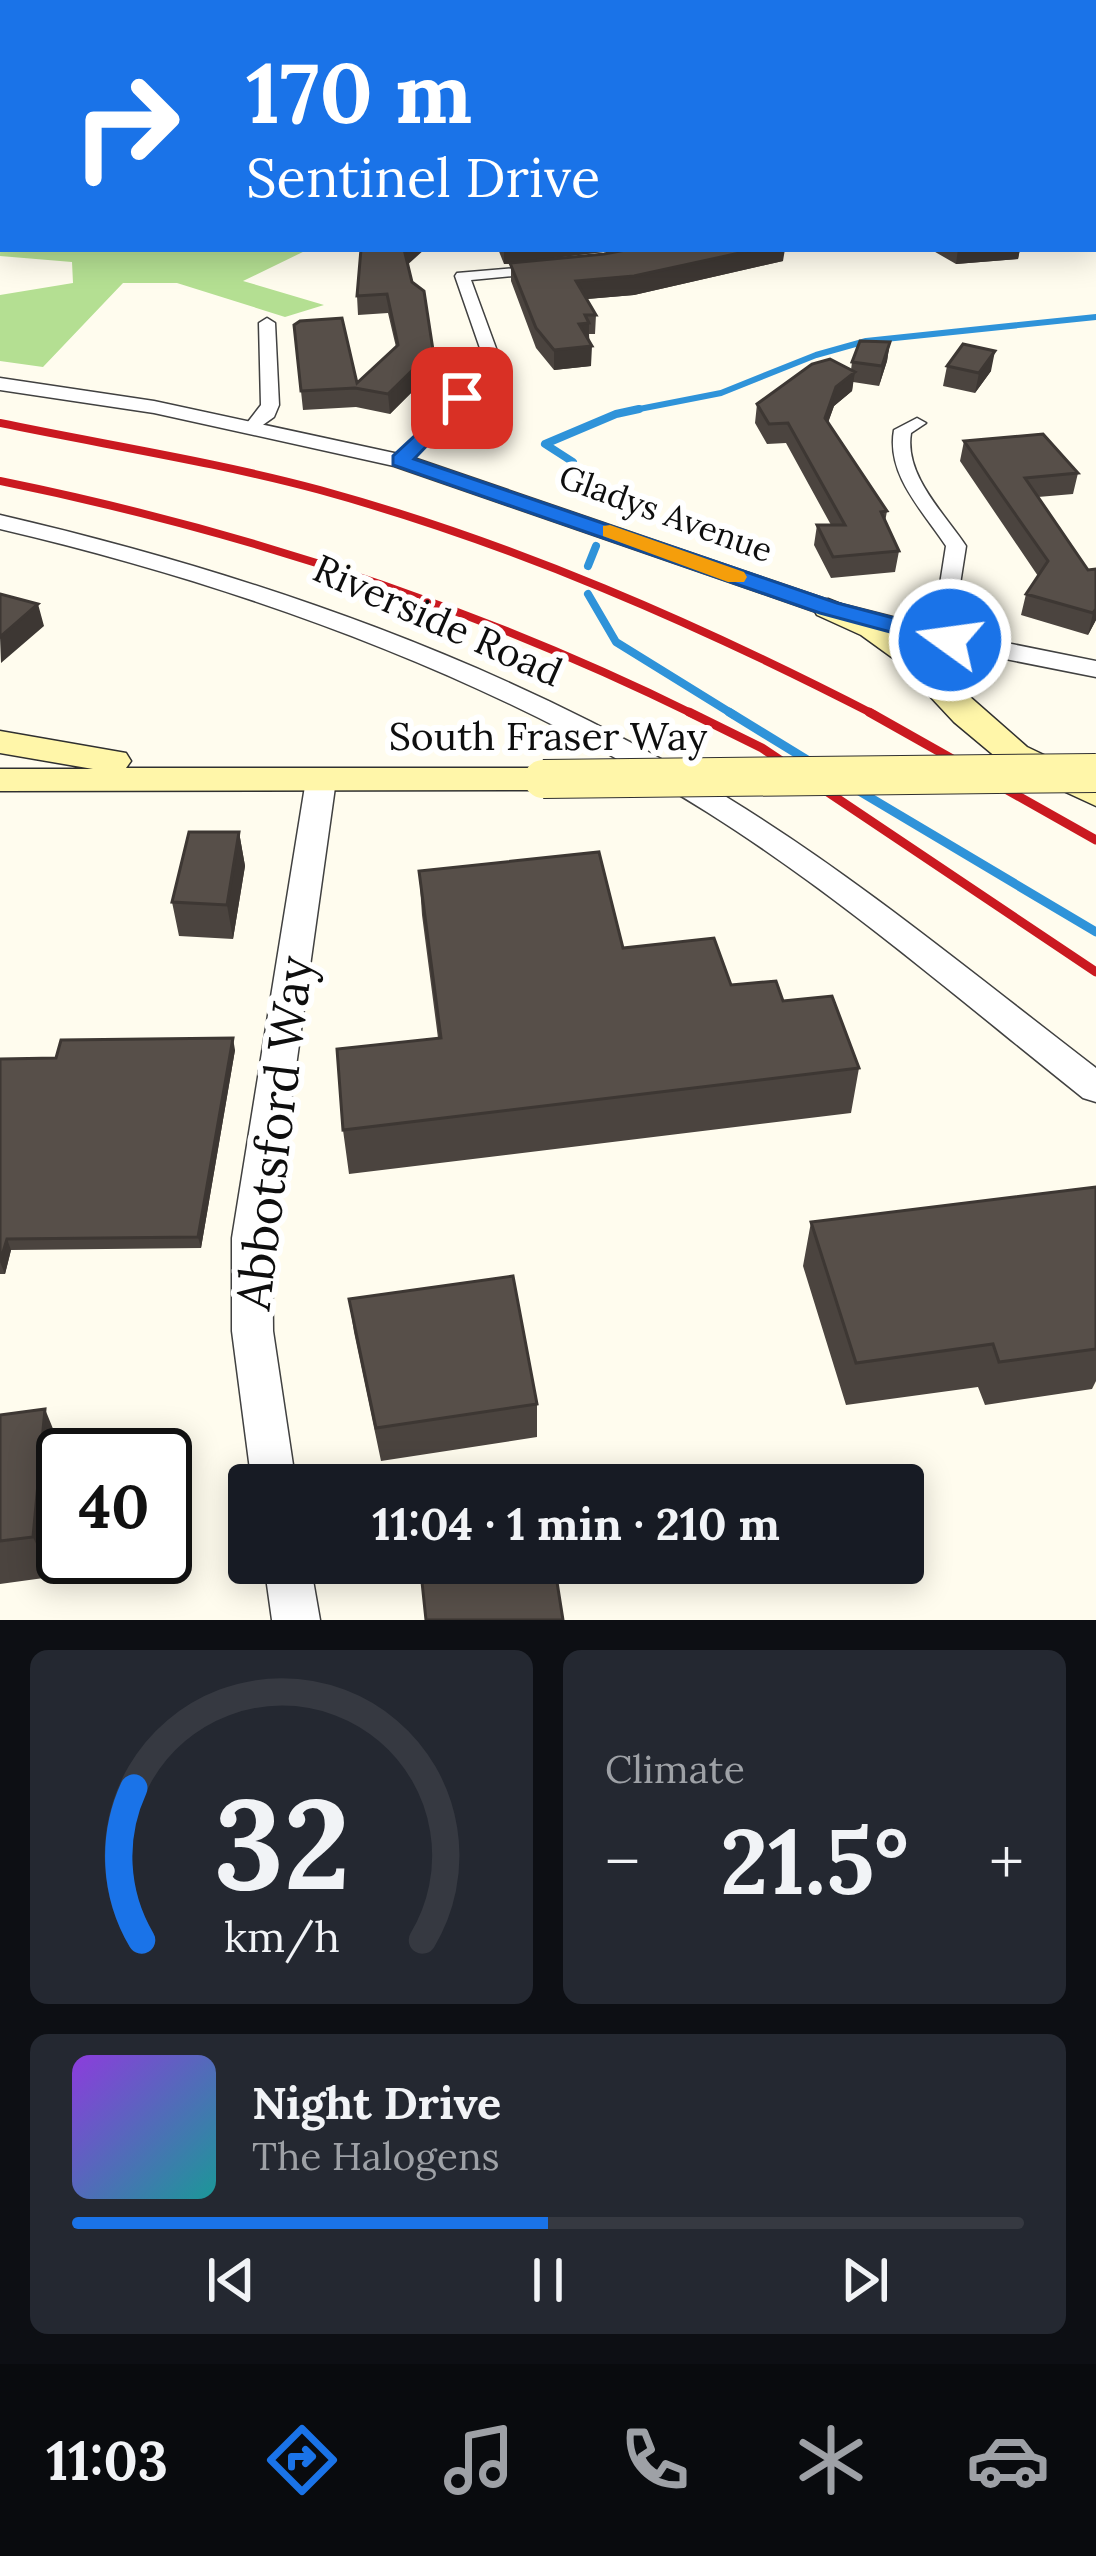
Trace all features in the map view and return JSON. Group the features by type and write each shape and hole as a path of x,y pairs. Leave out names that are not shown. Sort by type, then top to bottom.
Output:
{"main road":[{"path":"828,608 872,628 1015,755 1096,794"},
{"path":"937,682 950,640"},
{"path":"0,742 86,758 321,780"},
{"name":"South Fraser Way","path":"0,779 1096,773"}],"street":[{"path":"400,461 486,373 490,351 463,276 556,268"},
{"path":"253,427 270,405 267,323"},
{"name":"Gladys Avenue","path":"0,384 253,427 400,461 828,608 950,640 1096,669"},
{"path":"917,423 903,430 898,442 901,459 956,545 945,616 950,640"},
{"name":"Riverside Road","path":"0,522 112,546 278,597 532,705 712,802 885,924 1096,1088"},
{"name":"Abbotsford Way","path":"271,1464 247,1304 252,1238 321,780"},
{"path":"290,1584 296,1620"}],"green space":[{"path":"0,252 303,252 243,281 324,305 285,317 177,283 123,283 43,367 0,361 0,295 73,283 72,262 0,256"}],"building":[{"path":"361,252 405,252 412,282 424,291 433,350 388,394 355,388 301,391 294,325 300,321 342,318 357,383 398,345 387,294 357,296"},
{"path":"744,252 634,276 576,281 596,315 585,315 589,323 579,324 592,346 554,350 536,328 510,263 604,254"},
{"path":"860,341 890,342 882,366 852,362"},
{"path":"963,344 995,351 979,373 947,366"},
{"path":"830,359 855,372 836,387 825,418 887,511 881,512 899,551 833,557 817,525 845,525 788,423 769,424 757,404 812,364"},
{"path":"1043,434 1078,473 1025,478 1088,570 1096,569 1093,613 1026,594 1048,561 964,441"},
{"path":"0,594 38,604 0,637"},
{"path":"189,832 239,832 227,905 172,902"},
{"path":"599,852 623,948 714,938 731,985 776,981 783,1001 832,996 859,1068 343,1130 337,1049 441,1038 419,871"},
{"path":"233,1038 198,1237 7,1239 0,1262 0,1059 56,1058 61,1040"},
{"path":"1096,1187 1096,1349 999,1362 993,1344 856,1363 811,1222"},
{"path":"513,1276 537,1404 376,1428 349,1299"},
{"path":"45,1409 43,1428 36,1428 33,1537 0,1541 0,1415"},
{"path":"422,1584 557,1584 563,1620 426,1620"}],"waterway":[{"path":"636,410 721,393 816,355 866,341 1096,317"},
{"path":"624,412 636,410"},
{"path":"632,514 565,481 573,462 545,444 636,410"},
{"path":"588,566 596,546"},
{"path":"588,594 616,642 734,715"},
{"path":"729,712 809,761"},
{"path":"854,788 1096,932"}],"railway":[{"path":"0,423 201,462 392,511 604,588 870,712"},
{"path":"0,481 179,523 355,576 527,639 695,715"},
{"path":"689,712 762,748 1096,972"},
{"path":"870,712 875,715"},
{"path":"870,712 1096,840"}],"slow traffic":[{"path":"610,531 736,577"}],"route":[{"path":"462,398 400,461 470,481 828,608 950,640"}]}
